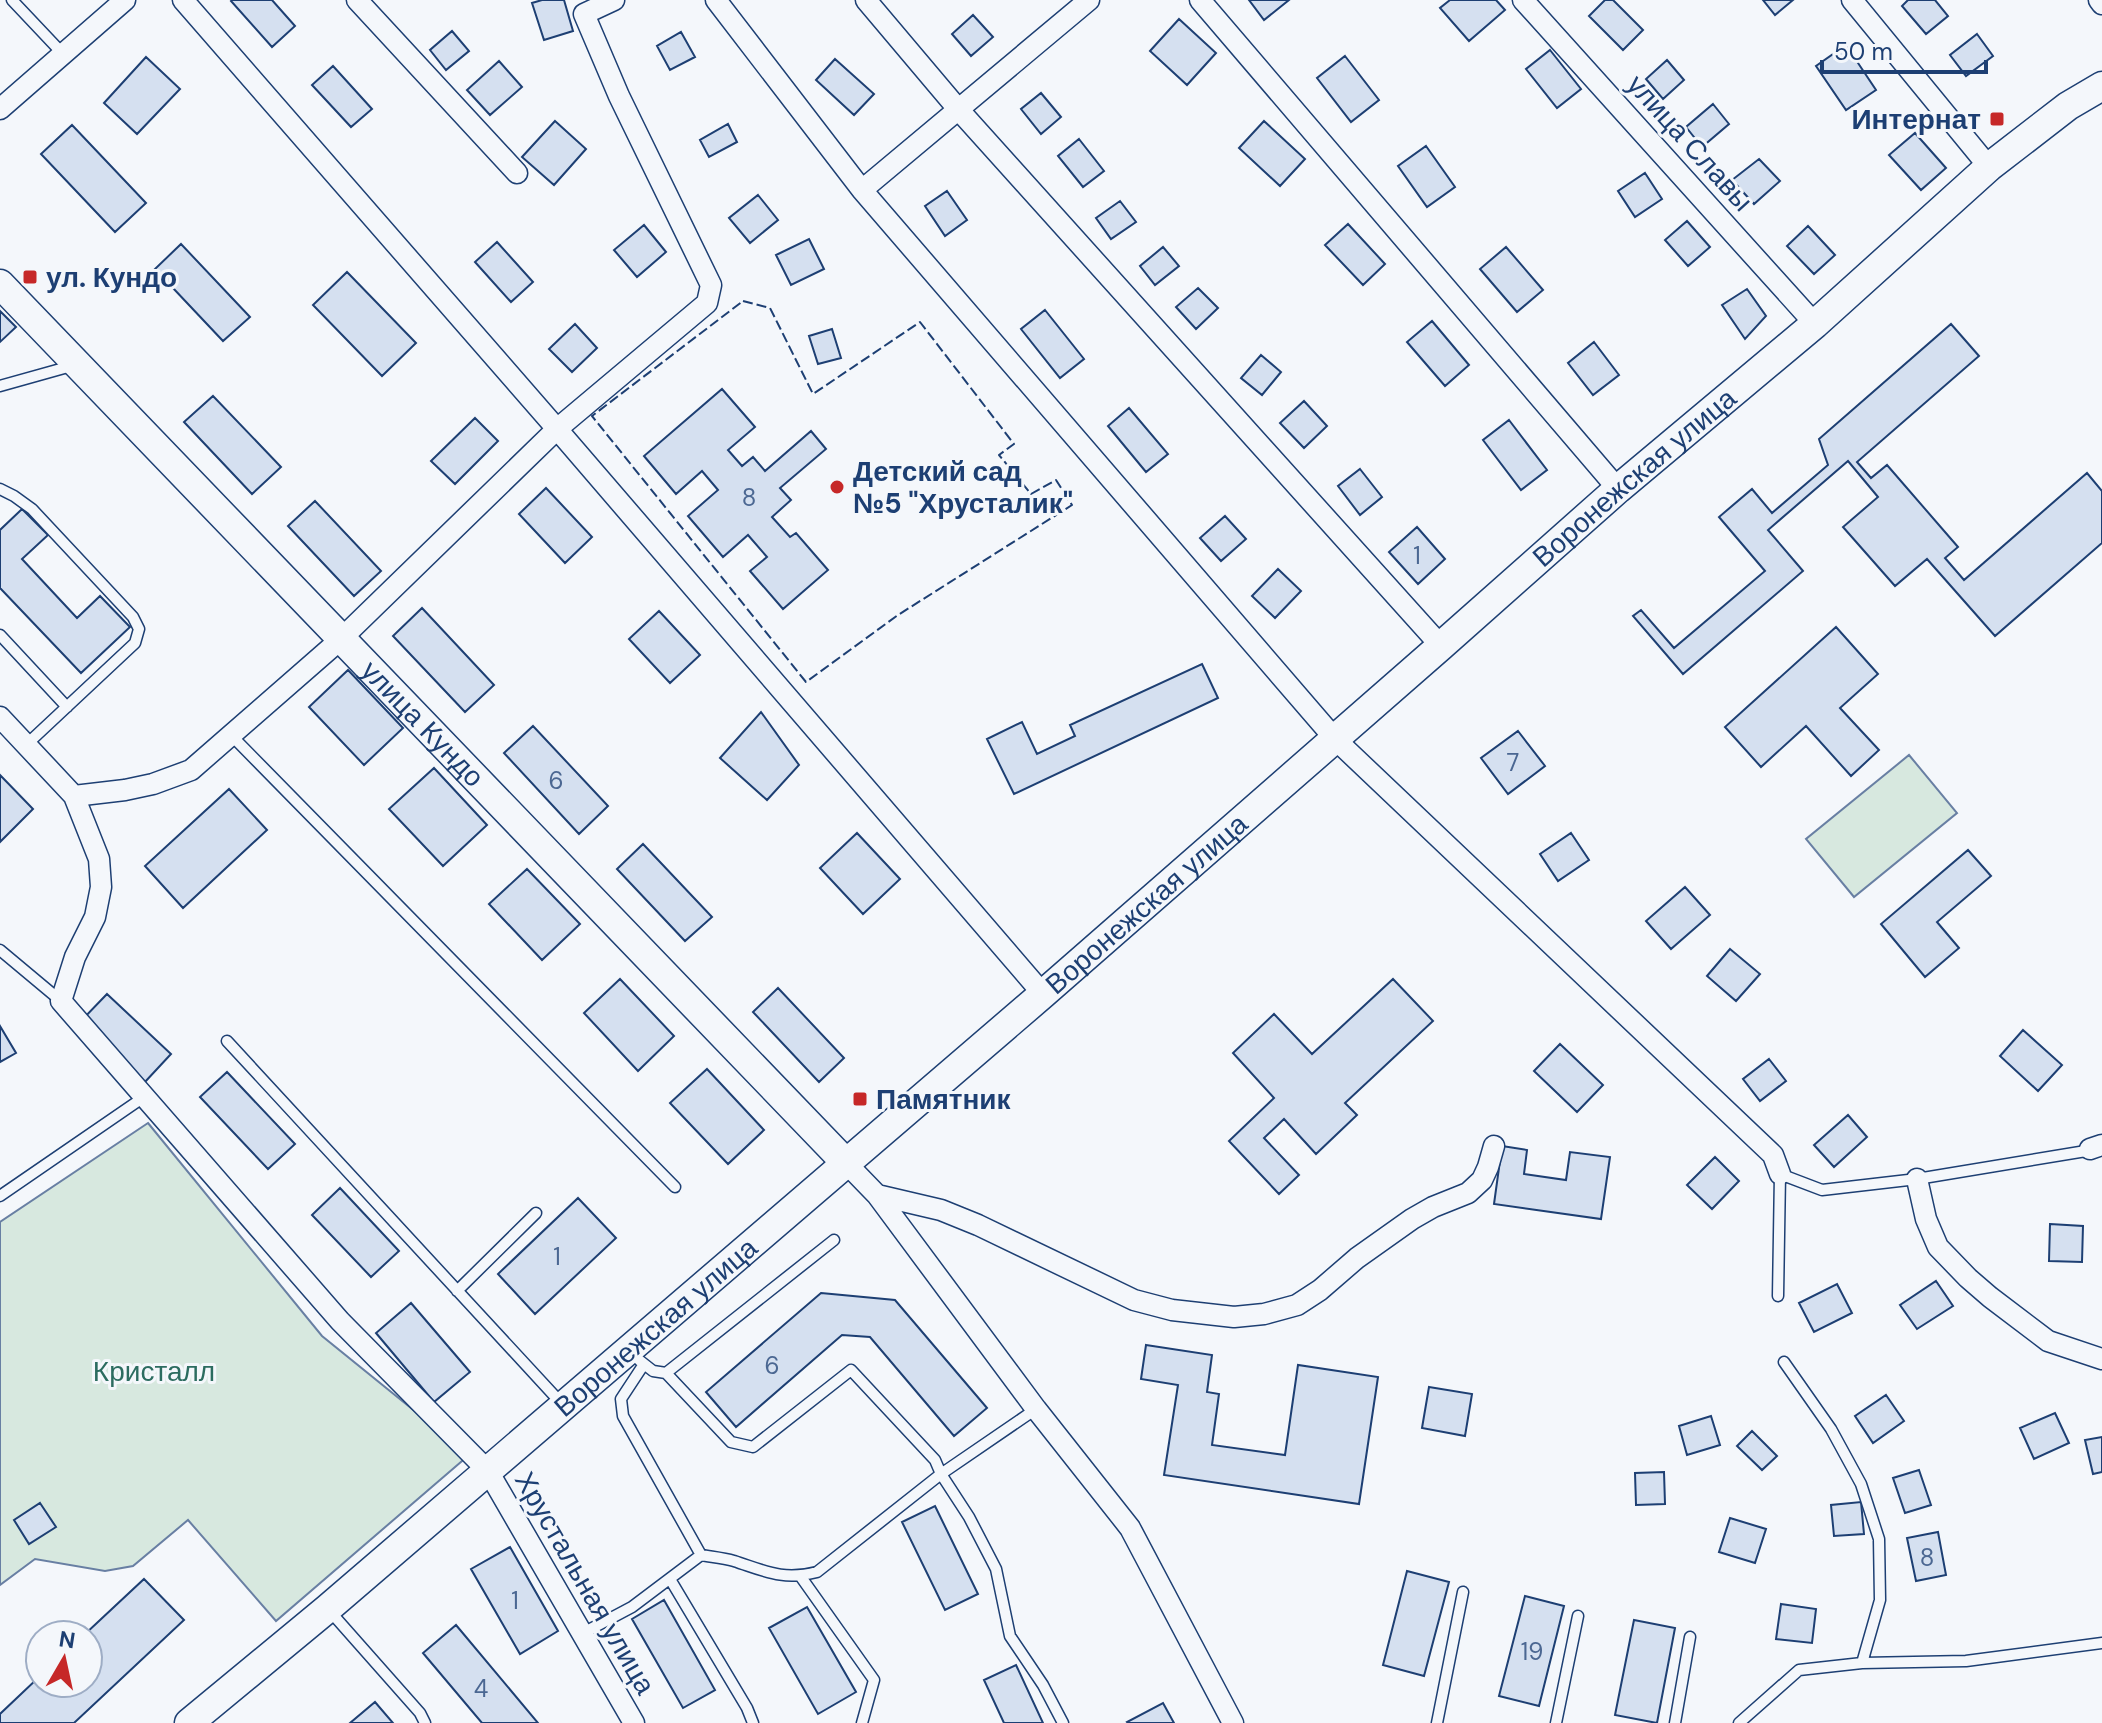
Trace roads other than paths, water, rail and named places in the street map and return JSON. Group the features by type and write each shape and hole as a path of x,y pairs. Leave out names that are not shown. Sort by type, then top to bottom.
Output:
{"street":[{"path":"0,109 125,0"},
{"path":"183,0 1043,994"},
{"path":"357,0 517,173"},
{"path":"74,796 153,784 191,770 341,639 557,429 707,303 711,285 619,96 581,7 614,0"},
{"path":"716,0 862,190 1335,739 1773,1155 1780,1174"},
{"path":"866,0 958,109 1441,646"},
{"path":"862,190 1089,0"},
{"path":"1200,0 1618,489"},
{"name":"улица Славы","path":"1523,0 1815,324"},
{"path":"1852,0 1989,167"},
{"name":"Воронежская улица","path":"189,1723 564,1406 636,1358 847,1164 1618,489 1815,324 1989,167 2068,106 2102,86"},
{"name":"улица Кундо","path":"0,284 847,1164"},
{"path":"0,717 74,796 99,859 101,887 95,917 75,957 61,1001"},
{"name":"Хрустальная улица","path":"61,1001 340,1321 488,1471 634,1723"},
{"path":"877,1195 941,1210 978,1225 1134,1300 1172,1310 1234,1317 1264,1314 1297,1305 1412,1219 1468,1193 1482,1180 1494,1146"},
{"path":"847,1164 877,1195 1036,1409 1130,1528 1233,1723"},
{"path":"1917,1179 1926,1219 1938,1247 1968,1278 2048,1341 2102,1359"}],"lane":[{"path":"12,0 63,54"},
{"path":"0,386 77,365"},
{"path":"0,489 32,509 138,624 135,643 26,745"},
{"path":"0,635 67,707"},
{"path":"231,735 675,1187"},
{"path":"0,950 61,1001"},
{"path":"227,1041 564,1406"},
{"path":"0,1196 144,1097"},
{"path":"1778,1296 1780,1174 1822,1190 1917,1179 2098,1148"},
{"path":"457,1291 536,1213"},
{"path":"666,1373 834,1240"},
{"path":"701,1555 623,1416 621,1399 636,1358 653,1371 666,1373 731,1442 753,1447 851,1370 935,1460 996,1569 1010,1636 1043,1685 1063,1723"},
{"path":"1784,1362 1839,1443 1861,1484 1879,1539 1880,1600 1862,1663"},
{"path":"583,1633 632,1607 701,1555 730,1560 772,1574 801,1577 817,1572 941,1474 1036,1409"},
{"path":"801,1577 874,1680 862,1723"},
{"path":"670,1579 753,1723"},
{"path":"1437,1723 1463,1592"},
{"path":"327,1609 420,1713 425,1723"},
{"path":"1556,1723 1578,1616"},
{"path":"1675,1723 1690,1637"},
{"path":"1739,1723 1799,1670 1862,1663 1966,1661 2102,1643"}],"place":[{"name":"Интернат","path":"1997,119"},
{"name":"ул. Кундо","path":"30,277"},
{"name":"Детский сад №5 \"Хрусталик\"","path":"837,487"},
{"name":"Памятник","path":"860,1099"}],"park label":[{"name":"Кристалл","path":"154,1371"}]}
